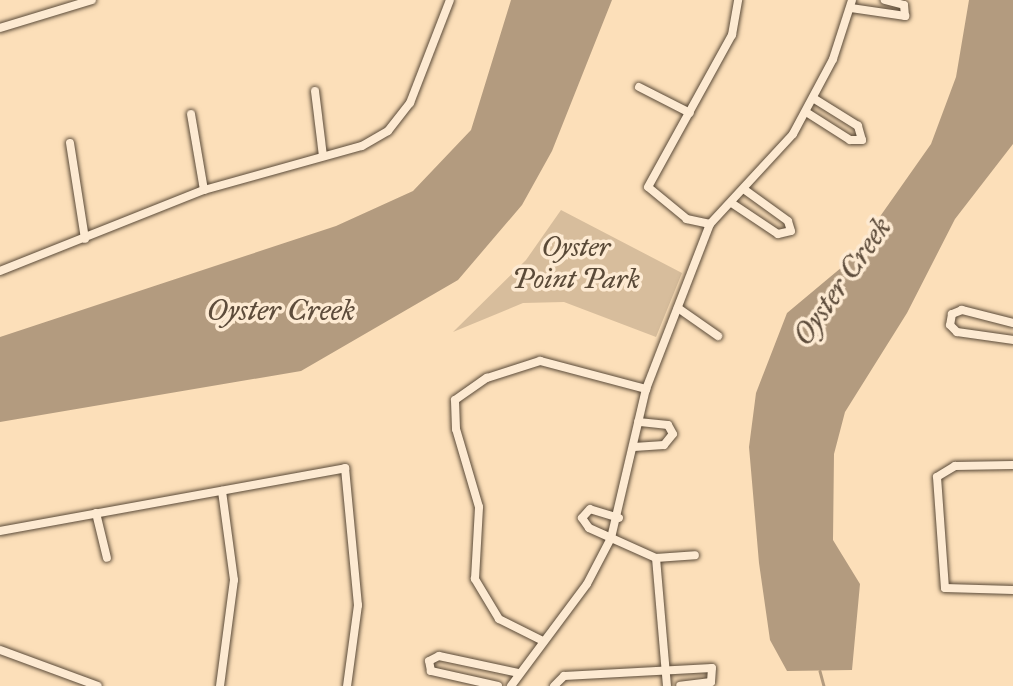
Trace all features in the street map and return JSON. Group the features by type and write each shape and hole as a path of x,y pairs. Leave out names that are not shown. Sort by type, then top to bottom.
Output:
{"street":[{"path":"0,28 92,0"},
{"path":"0,271 204,190 323,156 388,131 410,103 450,0"},
{"path":"710,224 687,219 648,187 732,35 737,0"},
{"path":"511,686 541,640 587,584 611,538 619,518 646,389 710,224 745,190 806,112 851,4 905,16 904,5 885,0"},
{"path":"639,87 690,113"},
{"path":"315,91 323,156"},
{"path":"806,112 850,140 862,140 858,126 813,98"},
{"path":"191,114 204,190"},
{"path":"70,143 85,239"},
{"path":"733,204 778,234 790,231 788,221 745,190"},
{"path":"678,308 718,337"},
{"path":"1013,323 962,310 952,314 950,325 957,332 1013,340"},
{"path":"541,640 499,619 475,579 478,507 465,458 455,400 516,366 540,361 646,389"},
{"path":"634,447 664,445 673,434 668,425 638,422"},
{"path":"1013,465 954,466 937,477 945,588 1013,590"},
{"path":"0,531 345,468 358,605 347,686"},
{"path":"220,686 234,580 222,491"},
{"path":"619,518 583,512 583,524 656,558 695,555"},
{"path":"96,513 107,558"},
{"path":"656,558 667,686"},
{"path":"0,650 98,686"},
{"path":"498,686 431,671 429,661 439,656 519,673"},
{"path":"554,686 564,676 597,682 665,670 712,668 711,682 680,686"}],"green space":[{"name":"Oyster Point Park","path":"561,210 682,273 656,337 564,302 523,303 453,332 526,260"}],"water":[{"name":"Oyster Creek","path":"511,0 612,0 552,151 522,205 458,280 301,371 0,422 0,337 336,226 413,191 471,130"},
{"name":"Oyster Creek","path":"969,0 1013,0 1013,144 955,219 907,313 845,412 834,454 833,540 860,584 852,670 787,671 770,640 759,563 749,447 756,393 787,313 848,262 931,144 956,77"}],"waterway":[{"name":"Oyster Creek","path":"820,671 824,686"}]}
